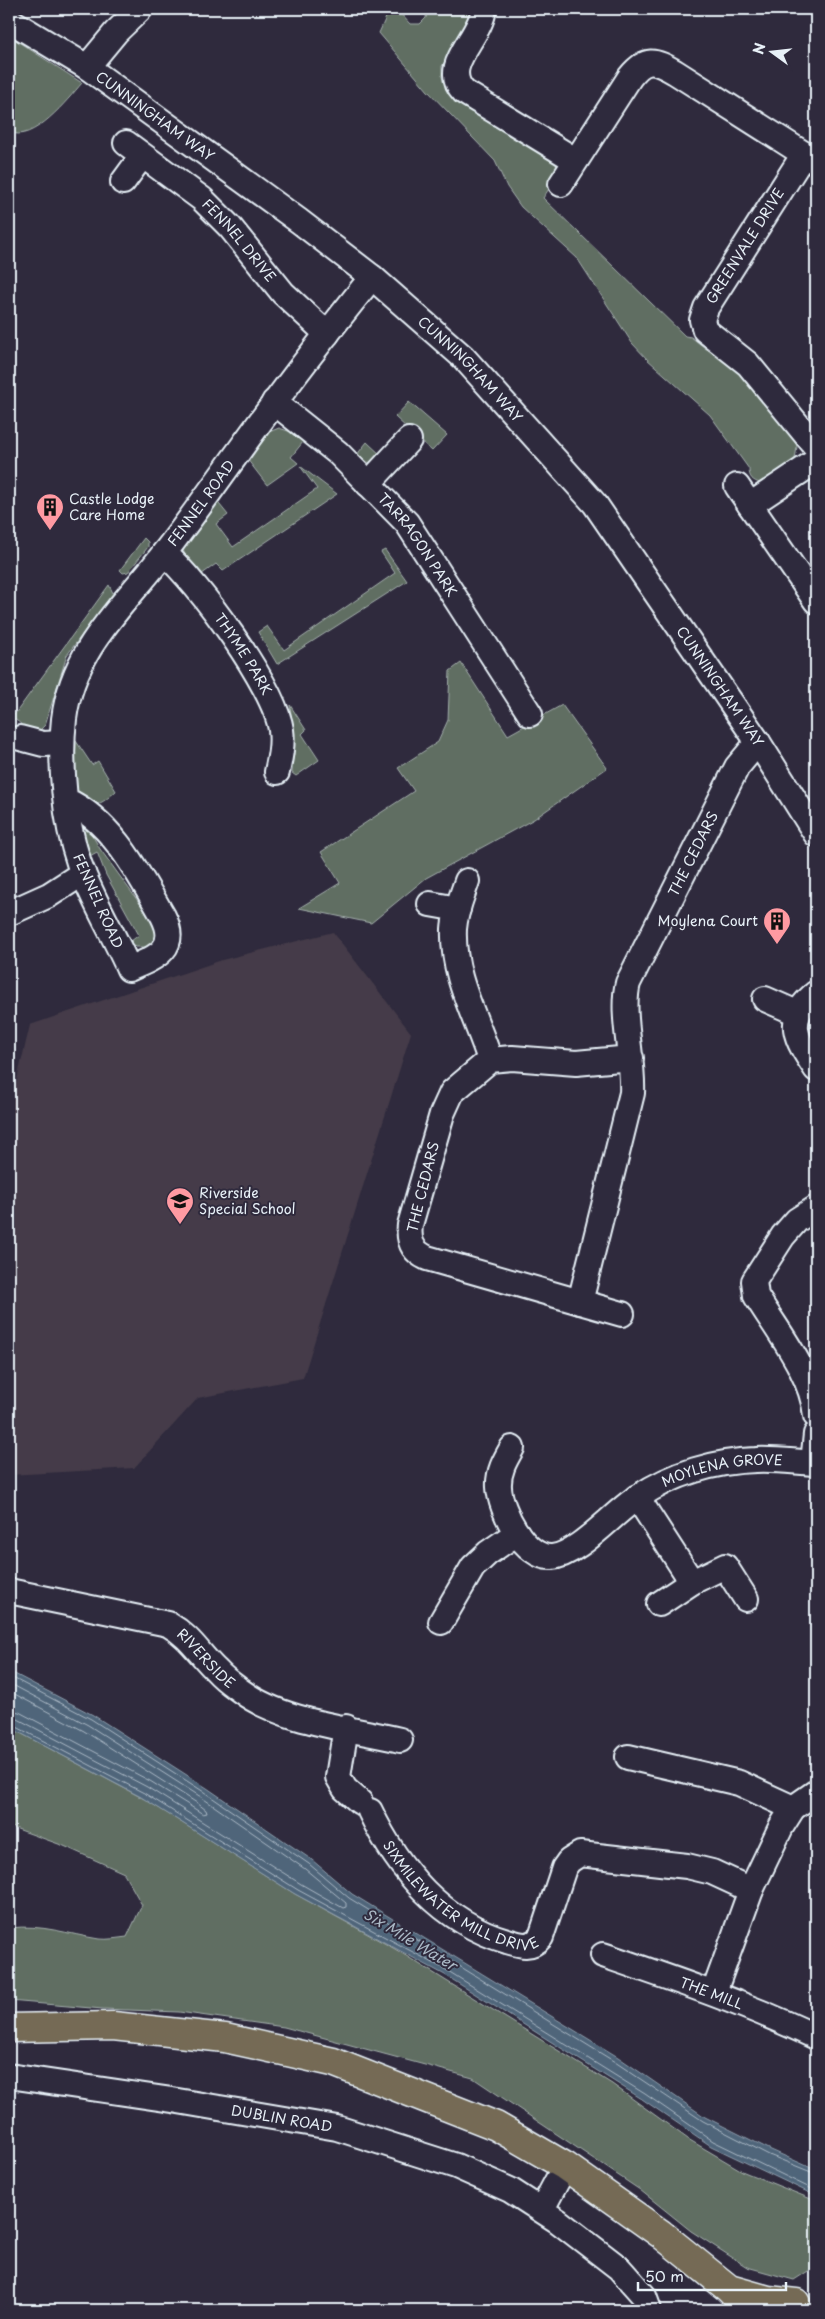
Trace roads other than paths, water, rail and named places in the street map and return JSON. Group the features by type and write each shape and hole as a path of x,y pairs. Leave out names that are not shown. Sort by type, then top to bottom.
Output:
{"highway":[{"path":"9,2028 113,2026 225,2038 333,2062 496,2126 565,2166 661,2234 728,2288 750,2310"},
{"path":"728,2288 768,2300 806,2303"}],"street":[{"path":"87,68 116,32 140,9"},
{"path":"484,9 478,28 457,65 454,77 457,85 464,92 575,160"},
{"name":"CUNNINGHAM WAY","path":"9,20 87,68 299,221 372,277 463,357 595,504 758,742 816,834"},
{"name":"GREENVALE DRIVE","path":"561,184 630,77 639,67 648,62 659,63 675,72 810,158 706,308 702,324 708,333 758,374 816,446"},
{"name":"FENNEL DRIVE","path":"123,182 134,149 202,200 230,227 283,293 302,313 327,334"},
{"name":"FENNEL ROAD","path":"66,800 80,807 104,826 145,885 168,926 169,937 167,946 152,959 129,969 83,873 74,848 66,800 62,743 67,700 80,661 109,619 164,553 274,402 372,277"},
{"name":"TARRAGON PARK","path":"274,402 338,453 407,523 530,714"},
{"path":"368,484 409,440"},
{"path":"816,461 744,496 816,601"},
{"name":"THYME PARK","path":"164,553 192,581 253,668 270,699 281,731 281,750 277,772"},
{"path":"20,738 43,744 62,743"},
{"name":"THE CEDARS","path":"580,1302 629,1110 633,1085 626,992 632,974 737,767 758,742"},
{"path":"9,913 49,895 83,873"},
{"path":"466,881 454,929 456,966 466,1002 486,1044 490,1060 512,1058 576,1063 631,1058"},
{"path":"430,904 458,910"},
{"path":"816,992 797,1013 796,1028 798,1037 816,1069"},
{"path":"765,999 797,1013"},
{"name":"THE CEDARS","path":"490,1060 467,1078 449,1096 410,1225 410,1242 417,1252 427,1258 622,1314"},
{"path":"816,1208 797,1220 786,1232 757,1276 754,1286 756,1296 809,1363 809,1384 816,1416"},
{"name":"MOYLENA GROVE","path":"512,1448 501,1470 499,1487 504,1506 517,1533 525,1544 535,1553 545,1557 557,1556 586,1539 637,1497 680,1475 711,1466 756,1460 815,1463 816,1434"},
{"path":"637,1497 692,1582"},
{"path":"441,1622 473,1567 501,1543 517,1533"},
{"path":"659,1604 692,1582 725,1566 746,1599"},
{"name":"RIVERSIDE","path":"9,1591 93,1606 168,1624 189,1638 218,1673 242,1692 265,1706 298,1717 400,1740"},
{"name":"SIXMILEWATER MILL DRIVE","path":"346,1727 338,1777 345,1789 365,1807 387,1845 431,1899 457,1918 485,1933 523,1946 533,1944 541,1937 564,1868 569,1861 580,1854 687,1866 712,1872 751,1890"},
{"path":"628,1757 739,1784 793,1808"},
{"path":"714,1992 751,1890 781,1827 793,1808 816,1792"},
{"name":"THE MILL","path":"603,1955 714,1992 816,2037"},
{"name":"DUBLIN ROAD","path":"9,2076 172,2100 336,2128 456,2166 510,2190 542,2209 619,2268 644,2296 649,2310"},
{"path":"542,2209 565,2166"}],"water":[{"name":"Six Mile Water","path":"9,1671 93,1715 207,1788 312,1860 352,1894 618,2057 705,2117 816,2170 816,2196 711,2146 642,2099 445,1975 295,1894 141,1797 9,1727"}],"place":[{"name":"Castle Lodge Care Home","path":"50,531"},
{"name":"Moylena Court","path":"777,945"},
{"name":"Riverside Special School","path":"180,1225"}]}
